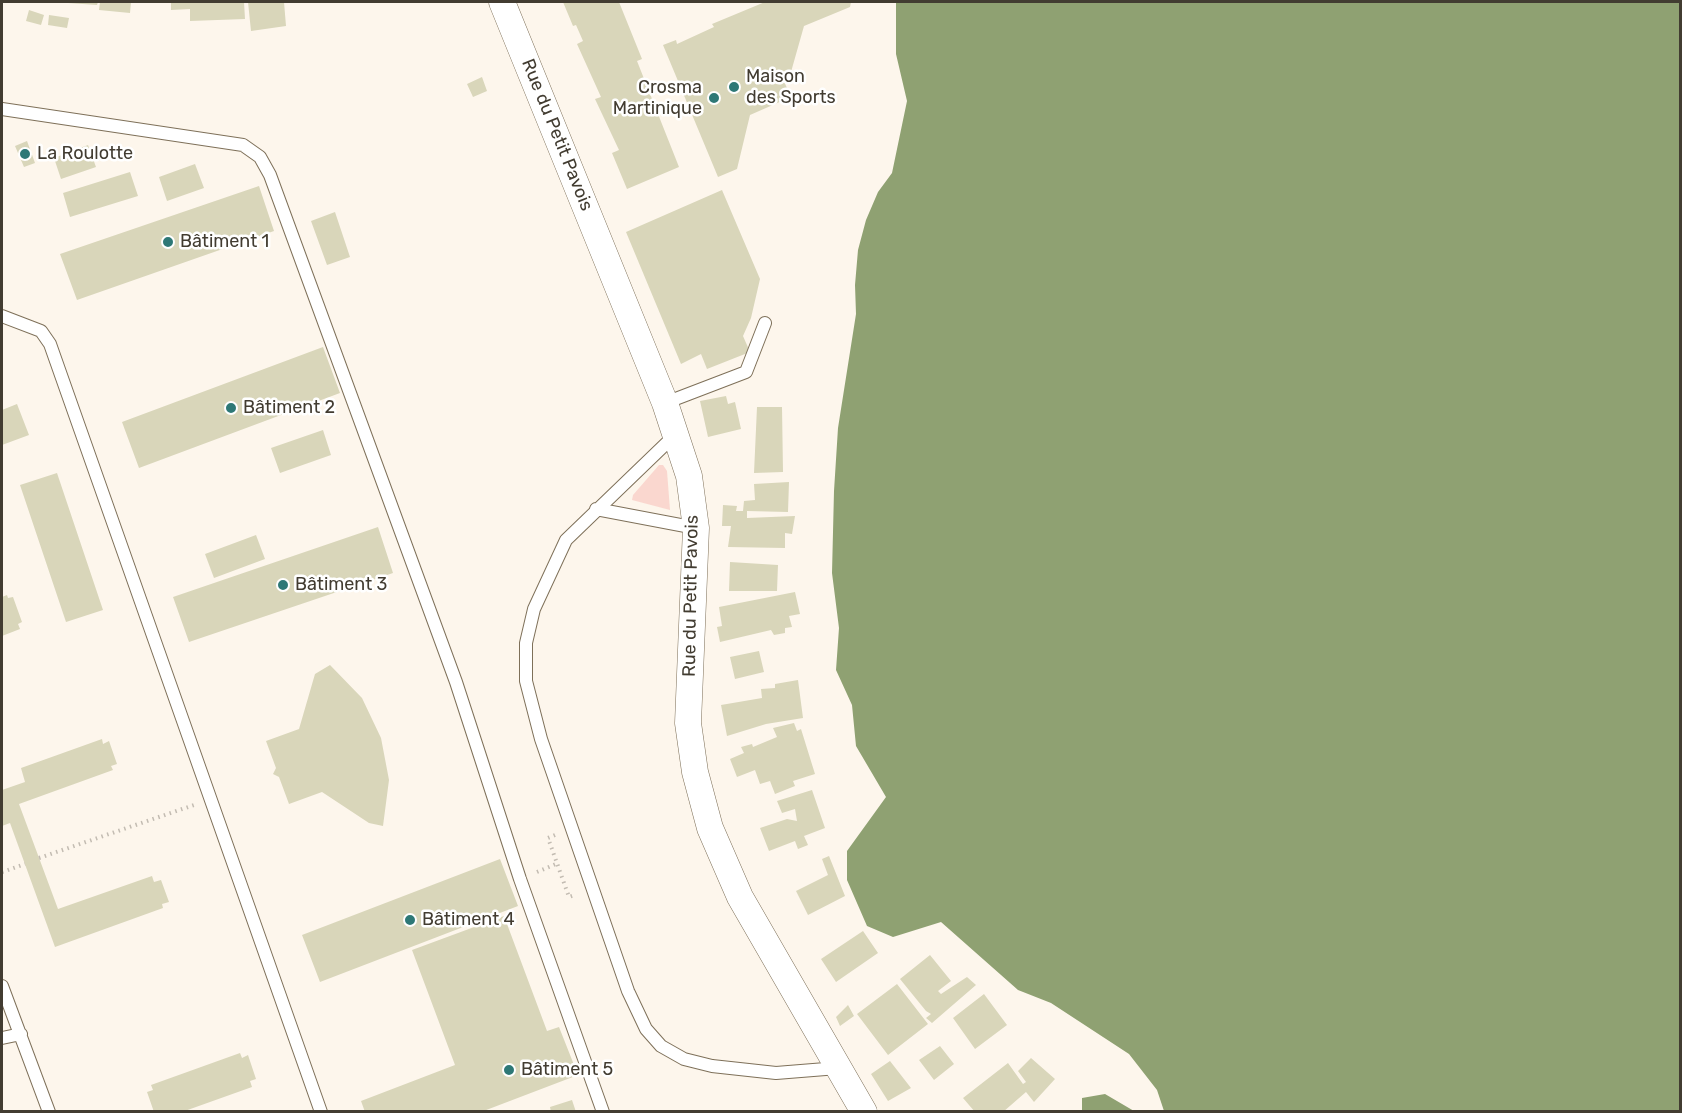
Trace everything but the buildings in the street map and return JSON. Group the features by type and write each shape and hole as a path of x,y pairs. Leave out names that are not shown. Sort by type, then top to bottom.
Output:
{"street":[{"name":"Rue du Petit Pavois","path":"502,2 665,403 689,476 696,528 688,723 695,772 711,828 740,897 864,1112"}],"lane":[{"path":"2,109 243,145 260,157 275,187 456,681 520,879 603,1112"},
{"path":"2,316 41,331 50,345 321,1112"},
{"path":"665,403 747,372 765,323"},
{"path":"676,434 566,540 534,609 526,643 526,681 541,739 628,991 646,1029 661,1046 684,1059 712,1066 776,1073 838,1068"},
{"path":"596,509 696,528"},
{"path":"2,986 49,1112"},
{"path":"2,1038 21,1034"}],"path":[{"path":"39,858 211,799"},
{"path":"548,838 569,897"},
{"path":"2,872 25,864"}],"shaded area":[{"path":"896,2 1680,2 1680,1111 1164,1111 1157,1090 1129,1054 1051,1003 1018,990 941,922 893,937 867,926 847,880 847,851 886,797 856,746 852,705 836,670 839,628 832,573 834,491 838,428 856,314 855,285 858,250 866,220 878,192 892,173 907,101 896,54"},
{"path":"659,465 663,465 667,471 670,510 632,500 633,495"},
{"path":"1105,1094 1134,1111 1082,1111 1082,1098"}],"place":[{"name":"Maison des Sports","path":"734,87"},
{"name":"Crosma Martinique","path":"714,98"},
{"name":"La Roulotte","path":"25,154"},
{"name":"Bâtiment 1","path":"168,242"},
{"name":"Bâtiment 2","path":"231,408"},
{"name":"Bâtiment 3","path":"283,585"},
{"name":"Bâtiment 4","path":"410,920"},
{"name":"Bâtiment 5","path":"509,1070"}]}
